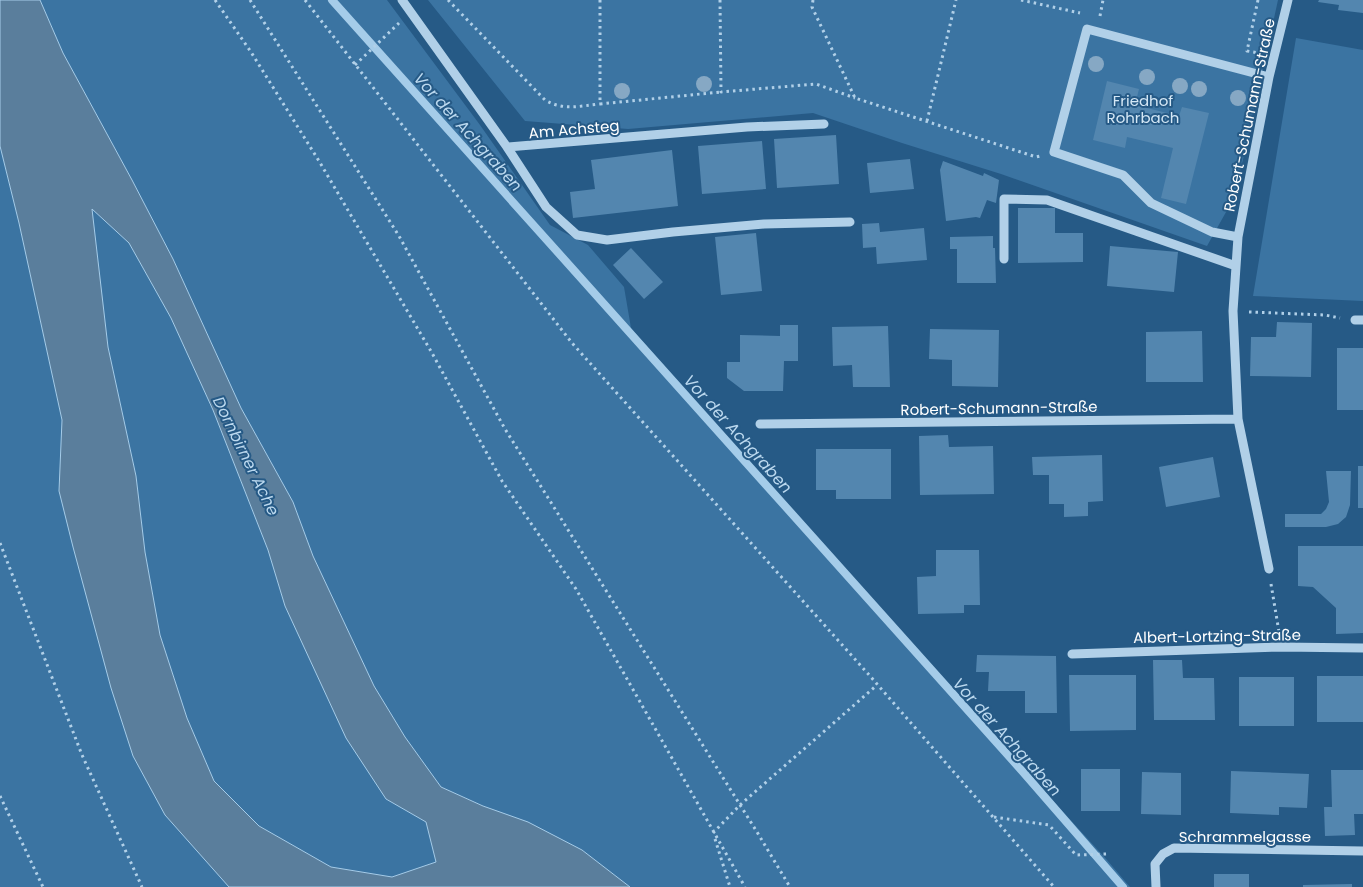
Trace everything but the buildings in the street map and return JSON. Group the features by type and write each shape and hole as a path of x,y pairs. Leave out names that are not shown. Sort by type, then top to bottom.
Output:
{"street":[{"path":"402,0 507,147 546,207 577,236 607,240 764,224 850,222"},
{"name":"Robert-Schumann-Straße","path":"1268,569 1238,419 1233,311 1238,237 1269,77 1288,0"},
{"path":"1238,237 1212,232 1151,203 1123,175 1054,152 1087,29 1269,77"},
{"name":"Am Achsteg","path":"507,147 747,128 824,124"},
{"path":"1004,259 1004,199 1021,199 1047,200 1236,266"},
{"name":"Robert-Schumann-Straße","path":"760,424 1238,419"},
{"name":"Albert-Lortzing-Straße","path":"1072,654 1281,647 1363,648"},
{"name":"Schrammelgasse","path":"1156,887 1155,864 1164,854 1174,848 1363,851"}],"path":[{"path":"215,0 251,52 319,161 432,353 502,481 576,589 745,887"},
{"path":"250,0 399,236 505,429 790,887"},
{"path":"305,0 572,343 1054,887"},
{"path":"448,0 545,100 554,106 564,108 816,84 1036,156 1054,152"},
{"path":"600,0 600,104"},
{"path":"720,0 720,92"},
{"path":"813,0 812,7 855,98"},
{"path":"927,121 956,0"},
{"path":"1099,18 1103,0"},
{"path":"1258,0 1247,51 1274,56"},
{"path":"355,65 410,12"},
{"path":"1233,311 1325,315 1359,320"},
{"path":"0,543 82,755 142,887"},
{"path":"1268,569 1281,647"},
{"path":"713,832 740,805 877,685"},
{"path":"0,796 43,887"},
{"path":"993,817 1049,825 1076,855 1107,854"},
{"path":"713,832 730,887"}],"green space":[{"path":"40,0 387,0 480,125 550,225 588,245 624,287 631,328 781,503 1130,887 630,887 582,850 441,787 405,737 374,686 313,556 293,502 241,408 173,259 63,53"},
{"name":"Friedhof Rohrbach","path":"428,0 1278,0 1235,196 1207,246 1001,174 813,113 628,129 525,121"},
{"path":"1296,38 1363,50 1363,301 1253,296"},
{"path":"0,146 19,223 62,420 59,492 133,756 165,815 229,887 0,887"},
{"path":"91,208 129,243 171,318 213,410 268,550 285,606 386,799 426,822 436,862 392,877 331,867 259,826 214,781 187,718 160,635 145,552 136,476 108,347"}],"water":[{"name":"Dornbirner Ache","path":"0,0 40,0 63,53 173,259 241,408 293,502 313,556 374,686 405,737 441,787 483,806 528,822 582,850 630,887 229,887 165,815 133,756 111,688 59,491 62,420 19,223 0,146","holes":["92,209 129,243 171,318 213,410 268,550 285,606 346,738 386,799 426,822 436,862 392,877 331,867 259,826 214,781 187,718 160,635 145,552 136,476 108,347"]}],"waterway":[{"name":"Vor der Achgraben","path":"332,0 1023,772 1123,887"}]}
